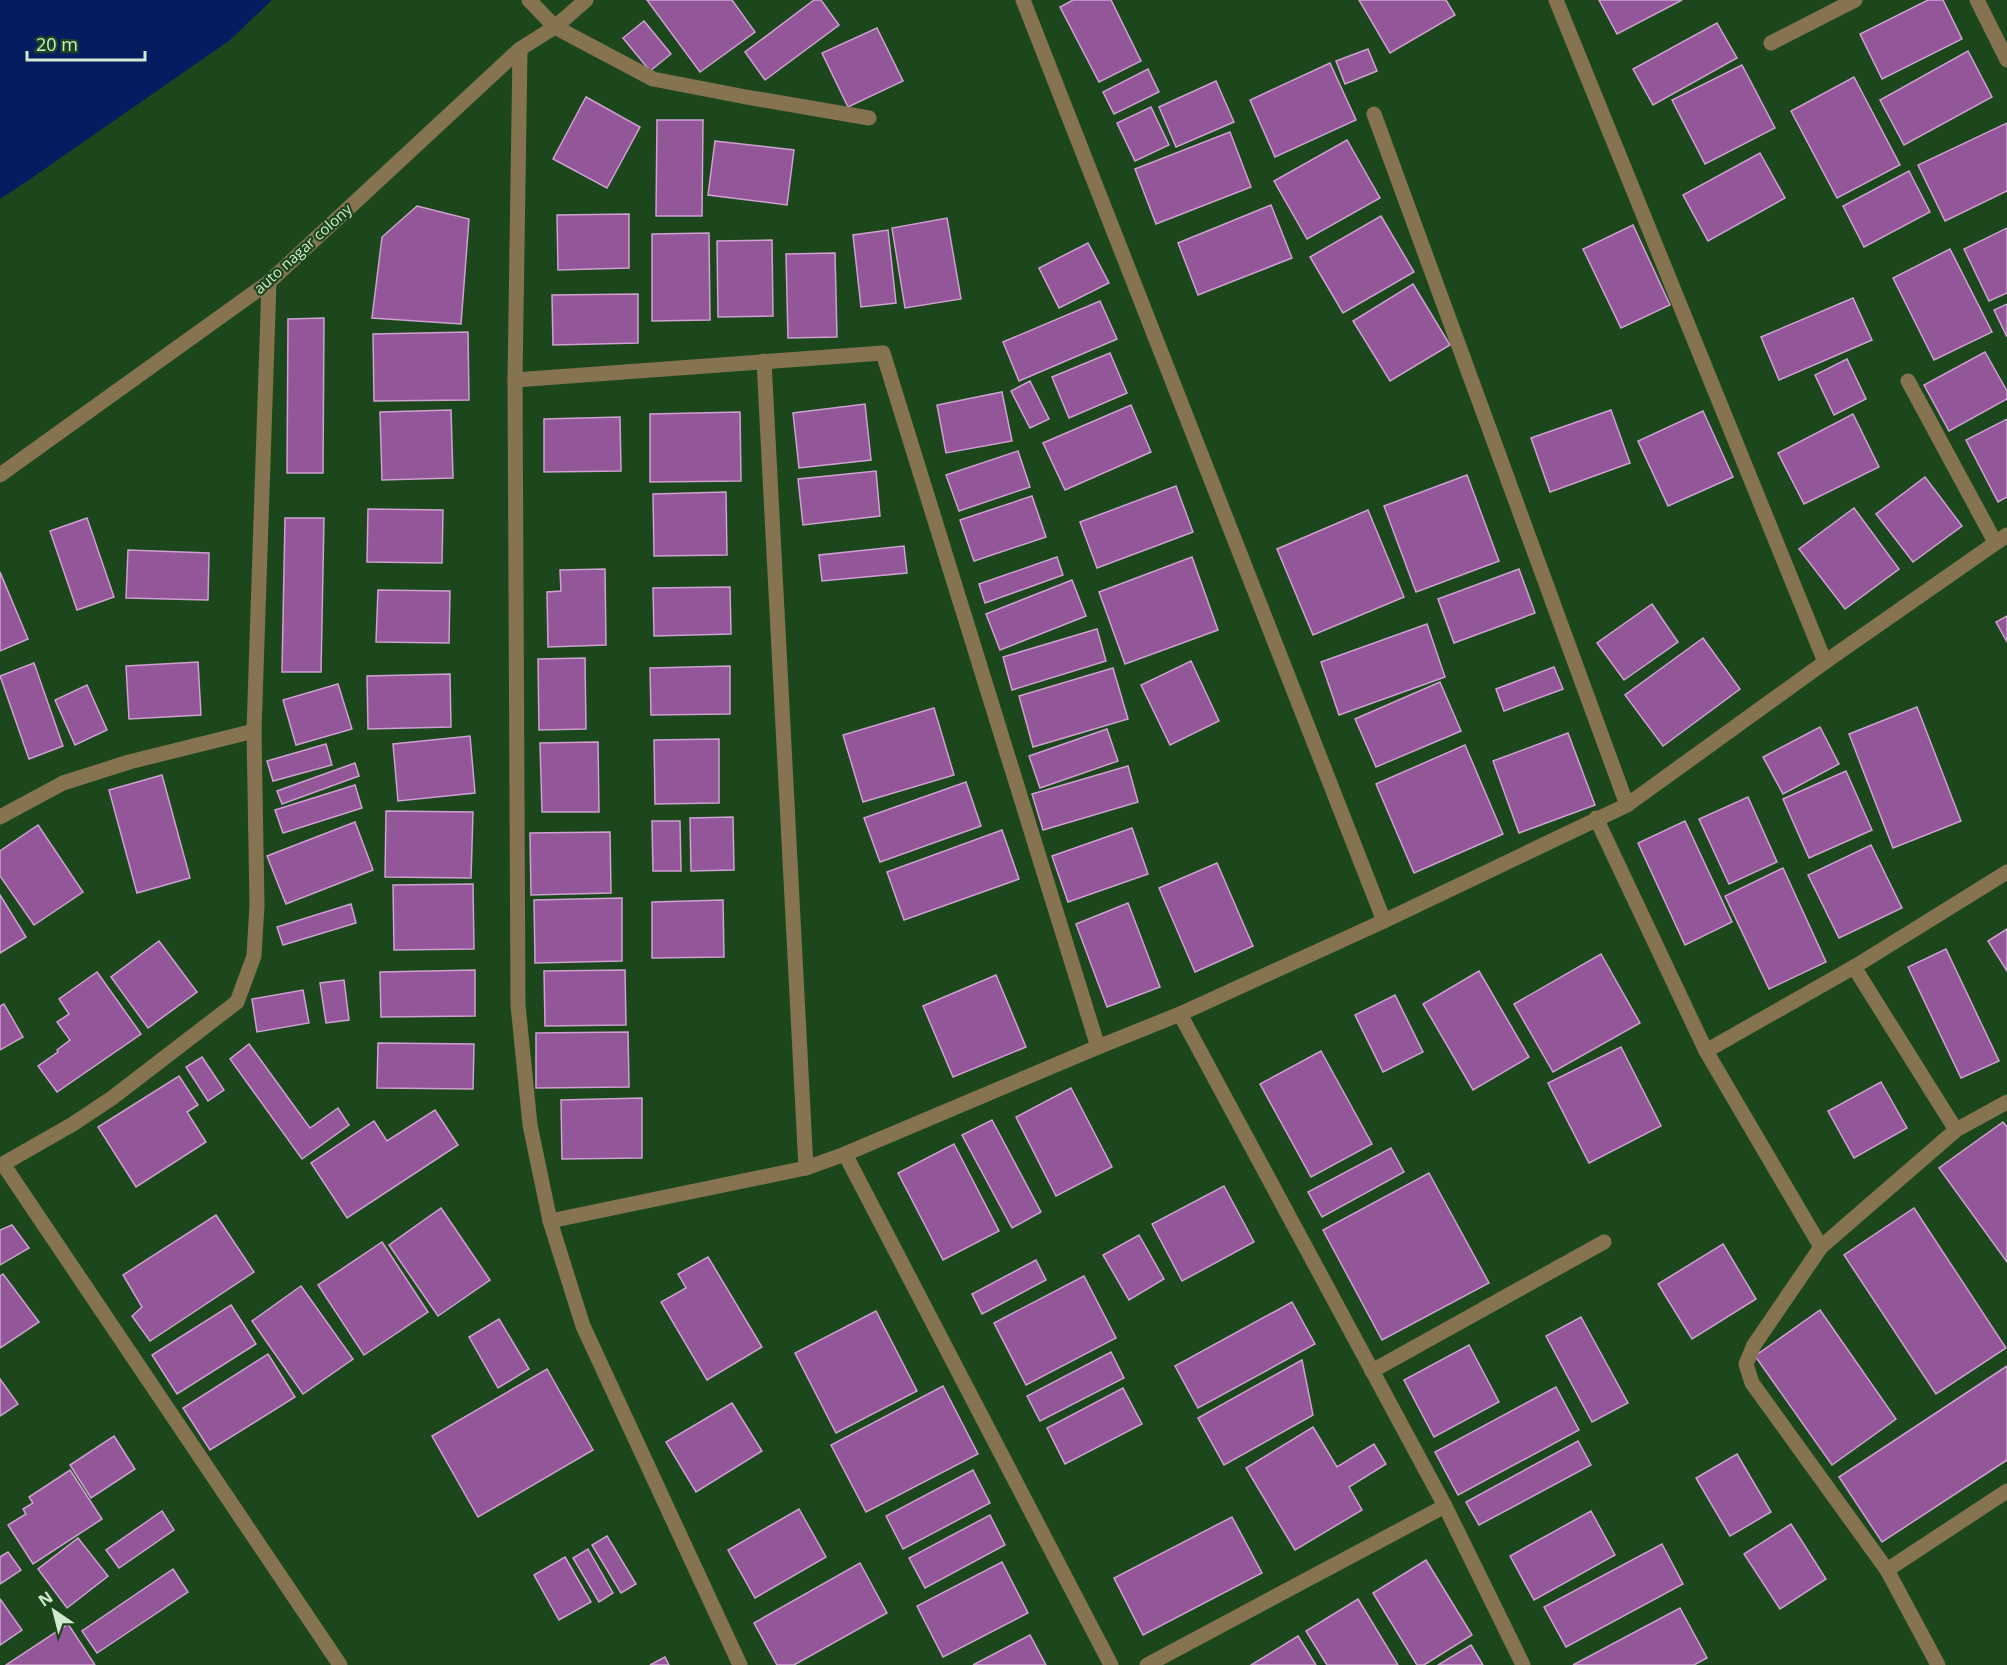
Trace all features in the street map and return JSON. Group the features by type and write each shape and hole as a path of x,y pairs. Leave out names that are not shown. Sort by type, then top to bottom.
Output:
{"street":[{"path":"529,0 555,27 652,79 869,118"},
{"name":"auto nagar colony","path":"0,475 269,282 520,49 555,27 586,0"},
{"path":"1023,0 1384,921"},
{"path":"1556,0 1826,662"},
{"path":"1771,43 1855,0"},
{"path":"1977,0 2007,60"},
{"path":"520,49 515,380 518,1005 530,1125 550,1221 583,1326 740,1665"},
{"path":"1374,114 1627,805"},
{"path":"269,282 254,731 257,905 254,956 237,1002 112,1098 73,1124 1,1163 339,1665"},
{"path":"515,380 883,353 1098,1047"},
{"path":"764,361 806,1167"},
{"path":"550,1221 806,1167 845,1154 1180,1014 1384,921 1627,805 2001,539 1908,381"},
{"path":"0,817 63,783 129,762 254,731"},
{"path":"1596,818 1706,1051 1821,1247"},
{"path":"1706,1051 1854,967 2007,872"},
{"path":"1854,967 1956,1130"},
{"path":"1180,1014 1444,1506 1523,1665"},
{"path":"1938,1665 1887,1570 1752,1383 1746,1364 1754,1345 1821,1247 1956,1130 2007,1102"},
{"path":"845,1154 1111,1665"},
{"path":"1372,1371 1604,1242"},
{"path":"1887,1570 2007,1491"},
{"path":"1147,1665 1444,1506"}],"shaded area":[{"path":"0,0 272,0 230,40 0,199"}],"building":[{"path":"647,0 732,0 755,32 700,72"},
{"path":"814,0 821,0 839,25 765,80 745,52"},
{"path":"1073,0 1111,0 1141,61 1099,82 1060,7"},
{"path":"1359,0 1446,0 1455,15 1390,53"},
{"path":"1599,0 1682,0 1617,34"},
{"path":"1928,0 1943,0 1962,39 1882,79 1860,34"},
{"path":"644,21 671,54 650,71 623,38"},
{"path":"1717,23 1737,58 1653,105 1633,69"},
{"path":"877,28 903,81 848,107 822,53"},
{"path":"1368,49 1377,71 1345,84 1336,61"},
{"path":"1968,51 1992,97 1904,145 1880,100"},
{"path":"1330,63 1356,120 1275,157 1250,100"},
{"path":"1742,65 1775,128 1705,164 1672,100"},
{"path":"1148,69 1159,92 1114,114 1103,92"},
{"path":"1854,77 1900,165 1837,198 1791,111"},
{"path":"1216,81 1234,122 1176,147 1159,107"},
{"path":"586,97 640,127 607,188 553,159"},
{"path":"1151,107 1169,145 1135,161 1117,123"},
{"path":"657,120 703,120 702,216 656,216"},
{"path":"2007,123 2007,191 1945,221 1918,165"},
{"path":"1230,132 1251,187 1156,224 1135,169"},
{"path":"1347,140 1380,198 1307,239 1274,181"},
{"path":"715,141 794,150 787,205 708,195"},
{"path":"1760,153 1785,198 1708,241 1683,195"},
{"path":"1909,171 1930,212 1864,247 1843,206"},
{"path":"1271,205 1292,258 1198,295 1178,243"},
{"path":"417,206 469,219 461,324 372,318 382,237"},
{"path":"629,214 629,268 558,270 557,215"},
{"path":"1381,216 1414,272 1343,313 1310,257"},
{"path":"947,218 961,299 905,308 892,228"},
{"path":"1633,225 1670,305 1621,328 1583,249"},
{"path":"2007,228 2007,293 1989,301 1964,249"},
{"path":"888,230 896,303 861,307 853,235"},
{"path":"709,233 710,320 652,321 652,234"},
{"path":"772,240 773,316 718,317 717,241"},
{"path":"1088,243 1109,283 1059,308 1039,268"},
{"path":"1950,249 1992,332 1934,360 1893,278"},
{"path":"835,253 837,337 788,338 786,254"},
{"path":"1413,284 1450,345 1390,381 1353,321"},
{"path":"638,294 638,343 553,345 552,295"},
{"path":"1853,298 1872,340 1779,380 1761,337"},
{"path":"1100,301 1117,339 1019,381 1003,342"},
{"path":"2007,304 2007,337 1994,310"},
{"path":"324,318 323,473 287,473 288,319"},
{"path":"468,332 469,400 374,401 373,334"},
{"path":"1985,352 2007,391 2007,399 1949,431 1924,385"},
{"path":"1110,353 1127,393 1069,418 1052,377"},
{"path":"1847,359 1866,399 1834,415 1815,375"},
{"path":"1030,381 1049,419 1030,428 1011,391"},
{"path":"1002,392 1012,441 946,453 937,405"},
{"path":"865,404 871,460 799,468 793,413"},
{"path":"1131,405 1151,452 1065,490 1043,443"},
{"path":"451,410 453,478 382,480 380,412"},
{"path":"1611,410 1630,463 1550,492 1531,438"},
{"path":"1703,411 1733,477 1668,506 1638,441"},
{"path":"740,412 741,481 650,482 650,414"},
{"path":"1853,414 1879,467 1804,504 1778,453"},
{"path":"620,417 621,471 544,472 544,419"},
{"path":"2007,419 2007,497 1998,502 1966,440"},
{"path":"1018,451 1030,487 959,511 946,475"},
{"path":"876,471 880,516 803,525 798,479"},
{"path":"1467,475 1499,561 1416,592 1384,506"},
{"path":"1925,477 1962,526 1913,562 1876,514"},
{"path":"1176,486 1193,532 1097,568 1080,522"},
{"path":"726,492 727,555 654,556 653,494"},
{"path":"1032,496 1046,537 974,561 960,520"},
{"path":"1854,508 1899,569 1845,609 1799,549"},
{"path":"368,509 443,510 442,563 367,562"},
{"path":"1368,510 1404,597 1313,635 1277,549"},
{"path":"87,518 114,597 77,610 50,531"},
{"path":"285,518 324,518 321,672 282,672"},
{"path":"904,546 907,573 822,581 819,555"},
{"path":"128,550 209,553 208,600 126,598"},
{"path":"1057,557 1063,575 985,603 979,584"},
{"path":"1192,557 1218,630 1125,664 1099,592"},
{"path":"605,569 606,645 548,647 547,592 561,591 560,570"},
{"path":"1519,569 1535,613 1454,643 1438,599"},
{"path":"0,572 28,639 0,651"},
{"path":"1072,580 1086,616 1000,650 986,614"},
{"path":"730,587 731,634 654,636 653,588"},
{"path":"378,590 450,591 449,643 376,642"},
{"path":"1652,604 1678,642 1624,680 1597,643"},
{"path":"2007,616 2007,642 1996,622"},
{"path":"1427,624 1445,677 1339,715 1321,662"},
{"path":"1097,629 1106,661 1012,690 1003,657"},
{"path":"1703,638 1740,689 1663,746 1625,695"},
{"path":"585,658 586,729 539,730 538,659"},
{"path":"1191,661 1219,721 1170,745 1141,685"},
{"path":"198,662 201,715 129,719 126,666"},
{"path":"34,663 63,746 29,759 0,676"},
{"path":"730,666 730,714 651,715 650,668"},
{"path":"1554,667 1563,689 1504,711 1496,689"},
{"path":"1113,668 1128,719 1033,747 1019,696"},
{"path":"450,674 451,727 368,729 367,676"},
{"path":"1440,682 1461,731 1376,767 1355,719"},
{"path":"338,684 352,729 296,745 283,700"},
{"path":"87,685 107,730 75,745 55,700"},
{"path":"1917,707 1961,821 1893,848 1849,734"},
{"path":"934,708 954,775 863,802 843,735"},
{"path":"1820,727 1839,764 1783,794 1763,757"},
{"path":"1107,729 1118,761 1040,788 1029,756"},
{"path":"1568,733 1595,805 1519,833 1493,761"},
{"path":"470,736 475,793 398,801 393,744"},
{"path":"719,739 719,803 655,804 654,740"},
{"path":"598,742 599,812 542,812 540,743"},
{"path":"326,744 332,765 273,781 267,761"},
{"path":"1465,745 1503,834 1414,873 1376,784"},
{"path":"355,763 359,776 282,804 277,791"},
{"path":"1128,766 1138,802 1043,830 1032,794"},
{"path":"1846,771 1872,830 1809,858 1783,799"},
{"path":"162,775 190,878 137,893 109,790"},
{"path":"966,782 981,826 880,862 864,818"},
{"path":"355,785 362,808 283,833 275,810"},
{"path":"1748,797 1777,862 1729,884 1699,819"},
{"path":"386,811 473,812 471,878 385,877"},
{"path":"733,817 734,870 691,871 690,818"},
{"path":"652,821 680,821 681,871 653,871"},
{"path":"1685,821 1732,922 1685,945 1638,843"},
{"path":"355,822 373,870 286,904 267,856"},
{"path":"38,825 83,892 34,925 0,876 0,851"},
{"path":"1132,828 1148,874 1068,902 1052,856"},
{"path":"1002,830 1019,879 904,920 887,872"},
{"path":"610,832 611,893 531,895 530,833"},
{"path":"1871,845 1902,908 1839,938 1808,875"},
{"path":"1217,863 1253,946 1195,972 1159,888"},
{"path":"1783,868 1826,962 1769,989 1725,896"},
{"path":"473,884 474,949 394,950 393,885"},
{"path":"0,895 26,937 0,953"},
{"path":"622,898 622,961 535,963 534,900"},
{"path":"723,900 724,957 652,958 652,902"},
{"path":"1128,903 1160,987 1107,1007 1076,924"},
{"path":"351,904 356,923 283,945 277,927"},
{"path":"2007,929 2007,971 1988,941"},
{"path":"159,941 197,992 148,1028 111,977"},
{"path":"1946,949 1999,1061 1961,1078 1908,967"},
{"path":"1601,954 1640,1023 1553,1072 1514,1004"},
{"path":"475,970 475,1016 381,1017 380,972"},
{"path":"625,970 626,1025 545,1026 544,971"},
{"path":"1479,971 1529,1057 1473,1090 1423,1004"},
{"path":"97,972 141,1034 57,1092 38,1066 70,1040 57,1022 69,1014 59,999"},
{"path":"996,975 1026,1047 953,1077 923,1006"},
{"path":"344,980 349,1020 326,1023 320,983"},
{"path":"303,990 309,1023 257,1032 252,999"},
{"path":"1395,995 1423,1052 1383,1072 1355,1015"},
{"path":"4,1004 23,1037 0,1050 0,1006"},
{"path":"628,1032 629,1087 536,1088 536,1033"},
{"path":"378,1043 474,1044 473,1089 377,1088"},
{"path":"249,1044 310,1128 338,1108 349,1125 302,1159 230,1059"},
{"path":"1621,1047 1661,1126 1589,1163 1548,1083"},
{"path":"1321,1051 1372,1144 1311,1177 1260,1084"},
{"path":"202,1057 224,1090 208,1101 186,1067"},
{"path":"179,1076 198,1105 187,1112 206,1142 136,1187 98,1127"},
{"path":"1881,1082 1907,1128 1854,1158 1828,1111"},
{"path":"1071,1088 1112,1167 1056,1196 1016,1117"},
{"path":"642,1098 642,1158 562,1159 561,1100"},
{"path":"435,1110 458,1145 347,1218 311,1163 374,1121 387,1141"},
{"path":"992,1120 1041,1212 1012,1228 962,1135"},
{"path":"2003,1122 2007,1127 2007,1262 1939,1168"},
{"path":"954,1144 999,1231 943,1260 898,1173"},
{"path":"1391,1148 1404,1172 1322,1217 1308,1192"},
{"path":"1429,1173 1489,1283 1382,1340 1323,1230"},
{"path":"1224,1186 1254,1242 1182,1281 1152,1224"},
{"path":"441,1208 490,1280 438,1316 389,1245"},
{"path":"1914,1208 2006,1348 1936,1394 1844,1255"},
{"path":"216,1215 254,1272 150,1341 132,1316 142,1307 123,1275"},
{"path":"12,1225 29,1248 0,1265 0,1230"},
{"path":"1139,1235 1164,1279 1129,1300 1103,1255"},
{"path":"382,1242 428,1312 364,1355 318,1285"},
{"path":"1723,1244 1756,1299 1692,1339 1658,1284"},
{"path":"708,1257 762,1347 707,1380 661,1302 686,1288 678,1274"},
{"path":"1036,1260 1046,1280 982,1314 972,1294"},
{"path":"3,1274 39,1322 0,1348 0,1276"},
{"path":"1084,1276 1116,1338 1026,1385 994,1323"},
{"path":"301,1286 353,1359 303,1394 252,1321"},
{"path":"1292,1302 1315,1344 1198,1408 1175,1366"},
{"path":"231,1305 256,1344 177,1394 152,1355"},
{"path":"1820,1310 1896,1419 1832,1465 1755,1356"},
{"path":"876,1311 917,1391 836,1433 795,1353"},
{"path":"1581,1317 1628,1403 1592,1422 1546,1336"},
{"path":"499,1319 529,1369 498,1388 469,1337"},
{"path":"1469,1345 1499,1402 1434,1437 1404,1380"},
{"path":"1111,1352 1124,1378 1040,1421 1027,1396"},
{"path":"268,1354 295,1397 210,1450 183,1408"},
{"path":"1302,1360 1313,1415 1224,1465 1198,1418"},
{"path":"2007,1366 2007,1460 1882,1542 1839,1477"},
{"path":"547,1369 593,1450 478,1517 432,1436"},
{"path":"0,1379 18,1404 0,1416"},
{"path":"943,1386 978,1454 866,1512 831,1445"},
{"path":"1556,1387 1579,1430 1458,1495 1435,1452"},
{"path":"1123,1388 1142,1424 1065,1464 1047,1428"},
{"path":"732,1403 762,1451 696,1492 666,1442"},
{"path":"1313,1427 1337,1467 1374,1444 1386,1464 1349,1487 1362,1510 1295,1550 1246,1468"},
{"path":"114,1436 135,1469 91,1498 70,1465"},
{"path":"1578,1441 1591,1465 1479,1525 1466,1502"},
{"path":"1737,1454 1771,1512 1730,1536 1696,1478"},
{"path":"70,1470 102,1519 33,1564 8,1525 26,1514 23,1509 33,1503 29,1497"},
{"path":"973,1470 990,1503 903,1549 886,1516"},
{"path":"799,1509 826,1557 755,1598 728,1550"},
{"path":"162,1511 174,1530 119,1568 106,1550"},
{"path":"1591,1511 1615,1555 1534,1600 1510,1556"},
{"path":"990,1515 1005,1545 925,1588 909,1558"},
{"path":"1232,1517 1262,1573 1143,1635 1114,1578"},
{"path":"1791,1524 1826,1579 1780,1609 1744,1554"},
{"path":"607,1536 636,1584 621,1593 592,1545"},
{"path":"78,1538 108,1576 67,1608 38,1569"},
{"path":"1662,1544 1683,1584 1566,1647 1544,1607"},
{"path":"588,1549 613,1593 599,1602 573,1558"},
{"path":"8,1552 21,1570 0,1584 0,1557"},
{"path":"565,1557 591,1602 559,1620 534,1575"},
{"path":"1426,1560 1472,1635 1424,1665 1417,1665 1373,1593"},
{"path":"1002,1562 1028,1613 943,1657 917,1606"},
{"path":"860,1563 887,1613 794,1665 777,1665 754,1623"},
{"path":"173,1569 188,1592 97,1653 82,1631"},
{"path":"0,1599 22,1630 0,1645"},
{"path":"1358,1599 1398,1665 1327,1665 1306,1631"},
{"path":"1680,1608 1707,1658 1694,1665 1573,1665"},
{"path":"68,1624 95,1665 6,1665"},
{"path":"1030,1635 1046,1665 973,1665"},
{"path":"1298,1636 1316,1665 1251,1665"},
{"path":"1471,1645 1483,1665 1438,1665"},
{"path":"665,1657 669,1665 650,1665"}]}
